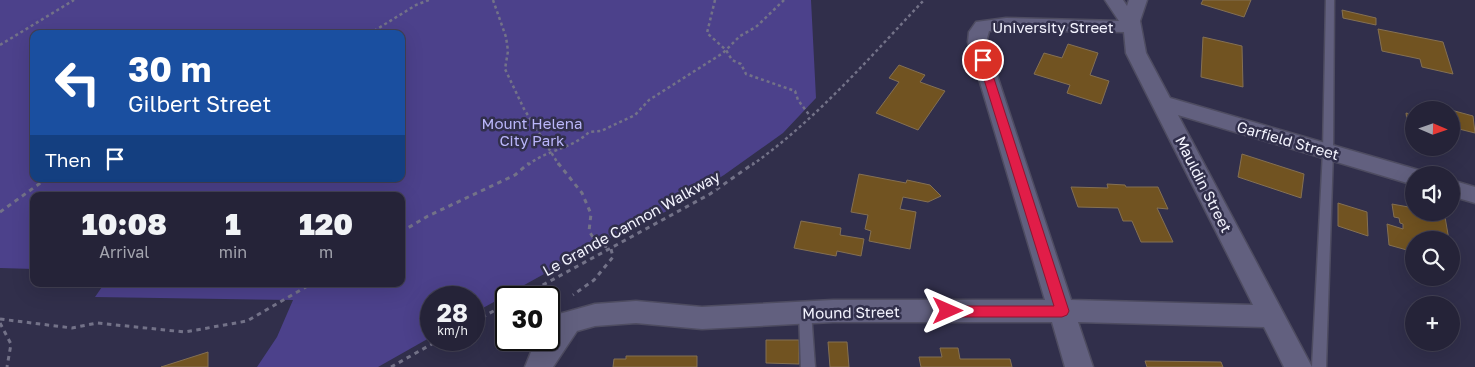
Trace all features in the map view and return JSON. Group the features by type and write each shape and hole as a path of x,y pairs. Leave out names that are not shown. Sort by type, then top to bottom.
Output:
{"street":[{"name":"Mauldin Street","path":"1114,0 1132,27 1136,53 1298,367"},
{"name":"University Street","path":"1062,311 977,42 978,32 983,26 1006,24 1132,27 1131,21 1138,0"},
{"name":"Garfield Street","path":"1162,102 1405,174"},
{"path":"1460,191 1475,195"},
{"name":"Mound Street","path":"568,322 595,315 636,312 702,318 805,312 1062,311 1272,316"},
{"path":"1062,311 1079,367"},
{"path":"540,363 568,322"}],"lane":[{"path":"1319,367 1328,151 1330,0"},
{"path":"805,312 808,367"}],"path":[{"path":"0,45 74,0"},
{"path":"375,30 416,5 429,0"},
{"path":"493,0 506,36 508,51 505,69 524,109 552,151 562,170 582,194 591,214 589,231 596,242 611,249 613,257 594,280 565,300 560,308 561,314 568,322"},
{"path":"715,0 707,33 726,50 732,60 741,64 746,74 796,91 798,100 810,116"},
{"path":"405,230 428,216 515,175 536,158 582,139 589,132 601,132 635,115 648,100 726,50 740,36 756,27 784,0"},
{"name":"Le Grande Cannon Walkway","path":"542,286 710,194 779,146 836,94 924,0"},
{"path":"0,212 42,182"},
{"path":"0,318 72,328 97,323 185,332 246,321 306,287"},
{"path":"0,324 11,344 7,367"},
{"path":"391,367 420,351"}],"green space":[{"name":"Mount Helena City Park","path":"0,0 811,0 816,98 783,133 724,175 665,212 600,243 523,286 495,286 495,301 485,307 485,286 420,286 420,343 378,367 257,367 277,337 293,300 95,297 102,287 405,287 405,192 30,192 30,269 0,268"}],"building":[{"path":"1203,0 1251,0 1244,17 1201,4"},
{"path":"1342,10 1376,18 1376,25 1343,18"},
{"path":"1378,29 1443,42 1453,74 1422,67 1420,59 1382,51"},
{"path":"1203,37 1242,46 1243,87 1201,77"},
{"path":"1068,44 1098,53 1090,75 1109,81 1101,104 1067,93 1070,85 1034,74 1044,53 1062,58"},
{"path":"899,65 925,75 920,82 945,91 918,130 876,113 899,82 889,78"},
{"path":"1460,112 1473,116 1475,133 1460,129"},
{"path":"1242,154 1304,174 1301,198 1238,177"},
{"path":"859,174 906,183 907,180 930,185 941,196 928,202 903,197 900,209 916,212 910,249 869,241 871,231 865,229 868,215 851,212"},
{"path":"1107,184 1125,185 1126,187 1158,187 1168,209 1157,208 1173,242 1141,242 1132,221 1123,221 1118,208 1078,207 1071,187 1108,188"},
{"path":"1338,203 1367,212 1368,236 1338,226"},
{"path":"1392,204 1405,206 1405,221 1446,221 1447,231 1405,231 1405,249 1389,245 1387,224 1403,229 1403,224 1400,223 1399,218 1394,217"},
{"path":"801,221 841,228 840,235 864,239 861,256 837,251 836,256 794,248"},
{"path":"766,340 799,340 799,364 766,363"},
{"path":"828,342 847,342 849,367 830,367"},
{"path":"940,348 958,348 960,359 1010,359 1012,367 921,367 919,357 942,357"},
{"path":"208,352 208,367 161,367"},
{"path":"626,356 697,356 697,367 613,367 614,359 626,359"},
{"path":"1145,361 1221,362 1223,367 1147,367"}],"route":[{"path":"948,311 1062,311 983,60"}]}
